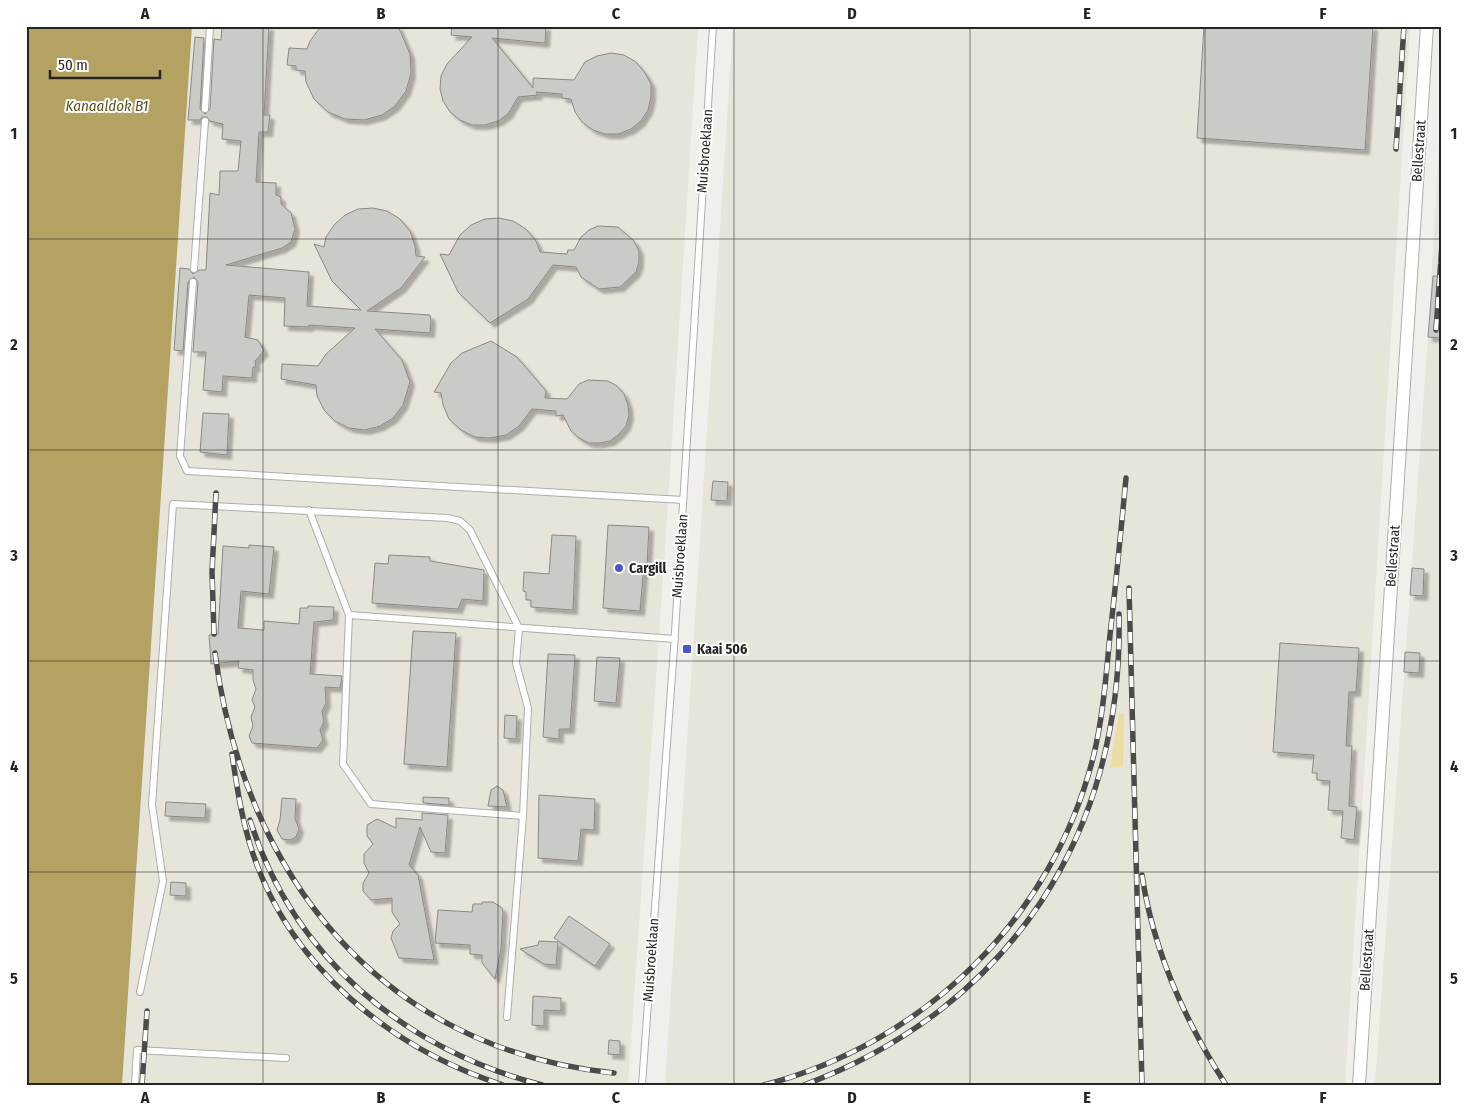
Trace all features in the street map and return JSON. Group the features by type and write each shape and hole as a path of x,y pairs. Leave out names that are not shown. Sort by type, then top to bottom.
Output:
{"street":[{"name":"Bellestraat","path":"1359,1085 1427,26"}],"lane":[{"path":"205,109 210,26"},
{"name":"Muisbroeklaan","path":"642,1085 675,639 713,26"},
{"path":"194,269 205,121"},
{"path":"193,282 180,456 187,471 683,500"},
{"path":"140,992 163,881 152,805 172,504 448,518 460,522 470,530 519,628 516,663 528,708 523,816 507,1017"},
{"path":"309,510 349,615 344,764 371,804 523,816"},
{"path":"349,615 675,639"},
{"path":"135,1085 137,1050 286,1058"}],"shaded area":[{"path":"192,26 698,26 667,519 628,1085 122,1085"},
{"path":"733,26 1410,26 1345,1085 665,1085"},
{"path":"1442,94 1442,1085 1375,1085 1428,337"},
{"path":"1119,713 1124,713 1123,767 1110,768"}],"water":[{"name":"Kanaaldok B1","path":"26,26 192,26 122,1085 26,1085"}],"building":[{"path":"222,26 269,26 264,115 270,115 268,132 259,132 256,182 276,183 276,195 281,197 281,204 291,213 295,229 291,242 282,248 226,265 309,272 307,306 361,310 332,281 314,244 324,247 326,237 334,225 345,215 358,209 373,208 387,211 400,219 410,231 416,256 425,257 401,288 367,311 430,315 431,320 430,333 375,329 402,360 410,382 403,405 393,418 380,426 365,430 349,428 335,421 324,410 317,396 316,385 281,379 282,364 318,366 326,354 355,328 309,325 309,327 284,326 285,298 249,295 245,337 258,340 264,351 255,361 256,367 253,367 252,378 223,376 222,392 203,390 206,352 193,352 198,282 194,277 188,282 183,351 174,350 180,268 189,269 193,274 199,270 206,270 210,193 219,195 220,171 238,171 241,141 222,139 223,124 210,121 207,117 202,117 200,120 188,120 195,37 204,38 200,109 205,114 210,109 214,39 221,40"},
{"path":"321,26 398,26 410,54 411,73 406,91 395,106 382,115 364,120 345,119 328,112 314,99 306,82 305,71 296,70 296,66 287,65 289,48 307,49 310,41"},
{"path":"452,26 546,26 545,43 492,38 533,88 533,78 574,80 585,62 597,56 611,53 624,55 636,62 651,84 648,110 641,121 631,129 618,134 605,134 593,130 582,122 575,112 571,99 562,98 562,94 536,92 538,95 518,97 508,114 498,121 485,125 472,125 460,120 450,112 443,101 440,89 441,76 447,64 472,37 451,35"},
{"path":"1204,26 1373,26 1365,150 1197,138"},
{"path":"499,218 513,221 526,229 536,241 540,252 567,254 568,250 574,250 581,237 589,230 598,226 618,227 634,241 639,251 639,262 636,272 620,287 599,289 581,277 576,267 553,265 528,299 490,323 458,292 440,254 449,255 460,235 471,225 485,219"},
{"path":"1433,276 1442,276 1442,338 1428,337"},
{"path":"491,341 517,357 546,391 545,398 567,399 579,384 588,380 608,381 617,386 624,394 628,405 629,415 626,426 610,441 589,443 571,431 563,415 556,416 556,411 532,409 519,426 506,435 490,438 475,437 461,430 449,419 443,405 441,393 434,392 451,363 462,353"},
{"path":"203,413 229,414 227,455 200,452"},
{"path":"713,481 728,482 727,501 711,500"},
{"path":"608,525 649,527 647,565 644,565 640,611 603,608"},
{"path":"552,535 576,536 573,610 531,607 531,600 526,600 526,592 523,591 524,572 549,574"},
{"path":"249,545 274,547 269,594 241,591 238,628 264,630 264,621 299,624 300,608 308,608 308,606 334,607 333,620 314,622 310,674 342,676 340,688 325,687 326,703 322,711 324,722 320,730 323,740 317,748 252,743 249,736 253,726 251,717 255,707 252,700 256,689 253,680 253,670 238,668 239,661 211,664 209,635 218,634 223,546 249,548"},
{"path":"389,555 430,557 430,561 484,570 483,601 462,599 458,609 372,603 375,563 388,564"},
{"path":"1412,568 1424,569 1423,596 1410,595"},
{"path":"413,631 456,633 447,767 404,764"},
{"path":"1280,643 1359,648 1356,692 1349,692 1346,746 1352,746 1349,806 1357,807 1354,840 1341,838 1343,811 1328,810 1330,781 1317,780 1317,773 1312,773 1314,755 1273,752"},
{"path":"1405,652 1420,653 1419,673 1404,672"},
{"path":"548,654 575,655 570,729 559,729 559,739 543,737"},
{"path":"597,657 620,658 616,703 594,701"},
{"path":"505,715 517,716 516,739 504,738"},
{"path":"497,786 503,790 507,807 488,806 491,790"},
{"path":"539,795 595,799 594,830 581,829 578,861 538,858"},
{"path":"423,797 449,798 449,805 423,803"},
{"path":"282,798 296,799 295,818 299,829 296,837 290,840 282,839 277,830"},
{"path":"166,802 206,804 205,818 165,816"},
{"path":"422,813 448,815 445,853 431,852 420,827 409,865 418,875 434,960 399,958 391,938 393,931 400,924 392,912 392,898 371,900 363,891 363,883 369,873 364,863 364,854 373,844 367,836 367,825 377,819 396,828 396,818 422,820"},
{"path":"171,882 186,883 186,896 170,895"},
{"path":"482,902 493,902 502,908 503,912 501,948 495,979 482,963 482,955 470,954 470,945 435,943 438,910 472,912 473,904 482,904"},
{"path":"569,916 610,944 595,966 554,938"},
{"path":"539,941 558,942 556,965 544,964 520,949 538,945"},
{"path":"533,996 561,998 561,1011 544,1010 544,1026 532,1025"},
{"path":"609,1040 620,1041 620,1055 608,1054"}],"railway":[{"path":"1396,149 1404,26"},
{"path":"1436,330 1442,244"},
{"path":"764,1085 822,1065 877,1039 928,1006 973,966 1013,921 1047,871 1074,817 1093,758 1106,681 1126,478"},
{"path":"214,634 212,572 216,493"},
{"path":"1129,588 1142,1085"},
{"path":"804,1085 877,1052 941,1010 996,960 1041,902 1076,839 1101,769 1115,694 1119,614"},
{"path":"215,653 231,734 257,809 293,878 338,938 393,988 457,1029 531,1057 614,1073"},
{"path":"232,754 243,817 253,854 270,895 292,933 319,967 350,998 385,1026 422,1050 462,1069 503,1085"},
{"path":"250,820 269,869 294,914 325,955 360,990 400,1021 444,1048 492,1069 542,1085"},
{"path":"1142,875 1154,930 1173,984 1197,1036 1226,1085"},
{"path":"142,1085 147,1011"}],"place":[{"name":"Cargill","path":"619,568"},
{"name":"Kaai 506","path":"687,649"}]}
